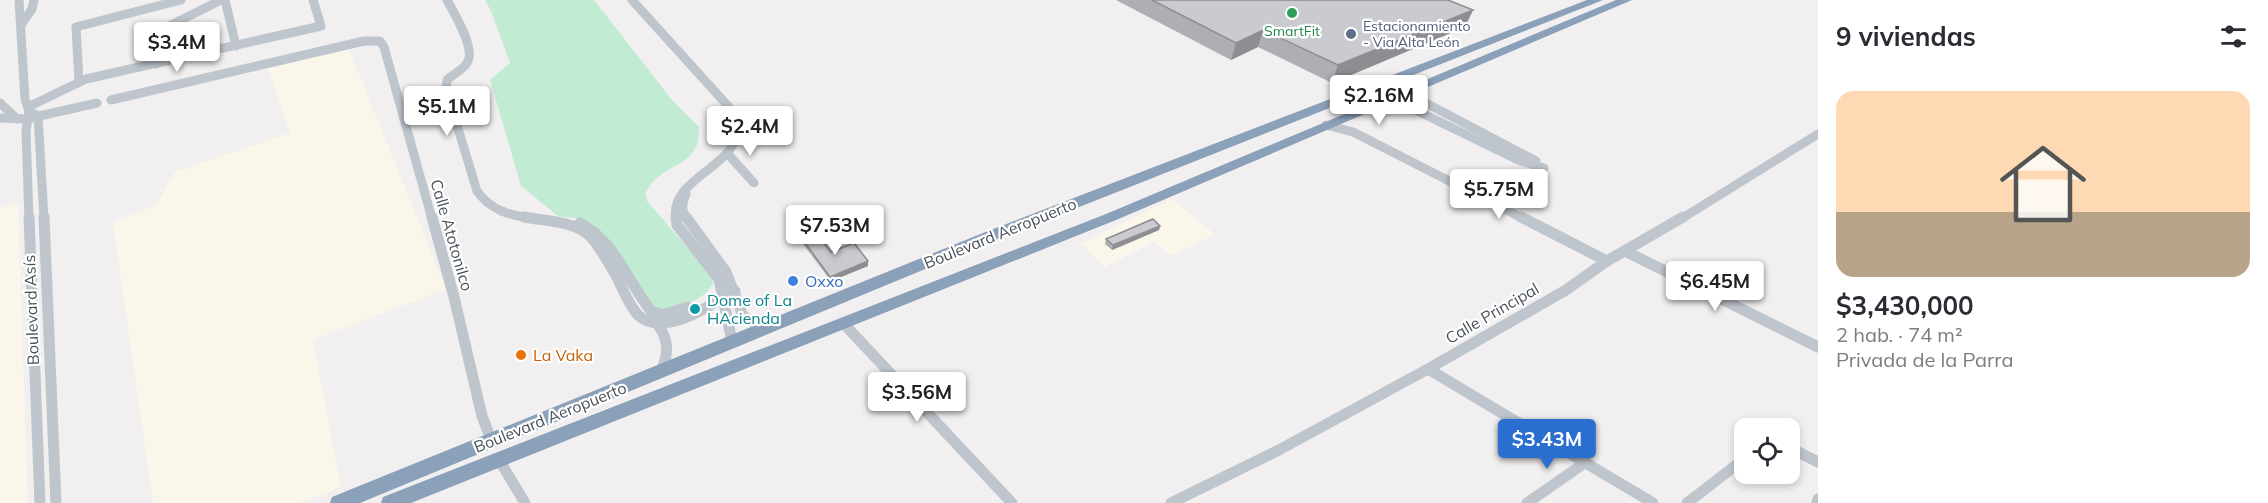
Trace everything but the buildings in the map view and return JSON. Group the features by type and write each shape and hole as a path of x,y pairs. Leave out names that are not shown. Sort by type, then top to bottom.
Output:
{"highway":[{"name":"Boulevard Aeropuerto","path":"390,503 495,450 732,341 1099,193 1596,0"},
{"name":"Boulevard Aeropuerto","path":"339,503 495,450 844,324 932,287 1111,218 1342,118 1626,0"},
{"path":"1099,193 1080,207 1077,213 1087,219 1111,218"},
{"path":"1042,216 1058,218 1063,223 1060,229 1044,244"}],"street":[{"path":"19,0 28,115"},
{"path":"21,25 32,9 34,0"},
{"path":"79,81 76,27 181,0"},
{"path":"156,64 151,42 153,34 223,0 236,46"},
{"path":"28,115 44,101 79,81 321,26 313,0"},
{"path":"447,0 467,40 469,55 467,63 447,80 446,89 477,191 488,207 535,216 584,231 622,275 628,302 636,314 645,320 688,315 734,289"},
{"path":"632,0 734,114 738,128 729,152 691,188 682,204 683,213 719,279 732,341"},
{"name":"Calle Atotonilco","path":"111,100 378,39 384,47 454,297 482,416 495,450 525,503"},
{"path":"1391,98 1518,160 1544,168 1543,165 1523,154 1405,92"},
{"path":"0,103 28,115"},
{"path":"0,118 97,103"},
{"name":"Boulevard Asís","path":"28,115 41,159 56,503"},
{"name":"Boulevard Asís","path":"28,115 27,164 40,503"},
{"path":"1342,118 1402,156"},
{"path":"1326,125 1353,132 1607,261"},
{"name":"Calle Principal","path":"1171,503 1277,451 1428,369 1566,290 1607,261 1696,210 1818,134"},
{"path":"729,152 754,183"},
{"path":"27,164 41,159"},
{"path":"29,201 43,197"},
{"path":"700,244 734,289 743,316 764,328"},
{"path":"1625,251 1818,347"},
{"path":"34,323 48,318"},
{"path":"660,319 669,342 667,359 661,372"},
{"path":"844,324 1012,503"},
{"path":"1428,369 1653,503"},
{"path":"1800,453 1818,462"},
{"path":"1527,503 1586,462"},
{"path":"1688,503 1734,467"}],"shaded area":[{"path":"349,49 446,289 313,340 341,487 300,503 153,503 113,223 156,205 175,172 290,133 268,69"},
{"path":"1172,199 1215,234 1171,256 1154,242 1105,267 1080,244"},
{"path":"18,202 28,503 0,503 0,208"}],"green space":[{"path":"485,0 594,0 672,100 699,127 695,149 690,156 661,175 645,194 647,201 712,276 713,283 703,295 689,303 656,311 605,235 582,219 558,216 521,186 490,80 510,63"}],"place":[{"name":"SmartFit","path":"1292,13"},
{"name":"Estacionamiento - Via Alta León","path":"1351,34"},
{"name":"Oxxo","path":"793,281"},
{"name":"Dome of La HAcienda","path":"695,309"},
{"name":"La Vaka","path":"521,355"}]}
